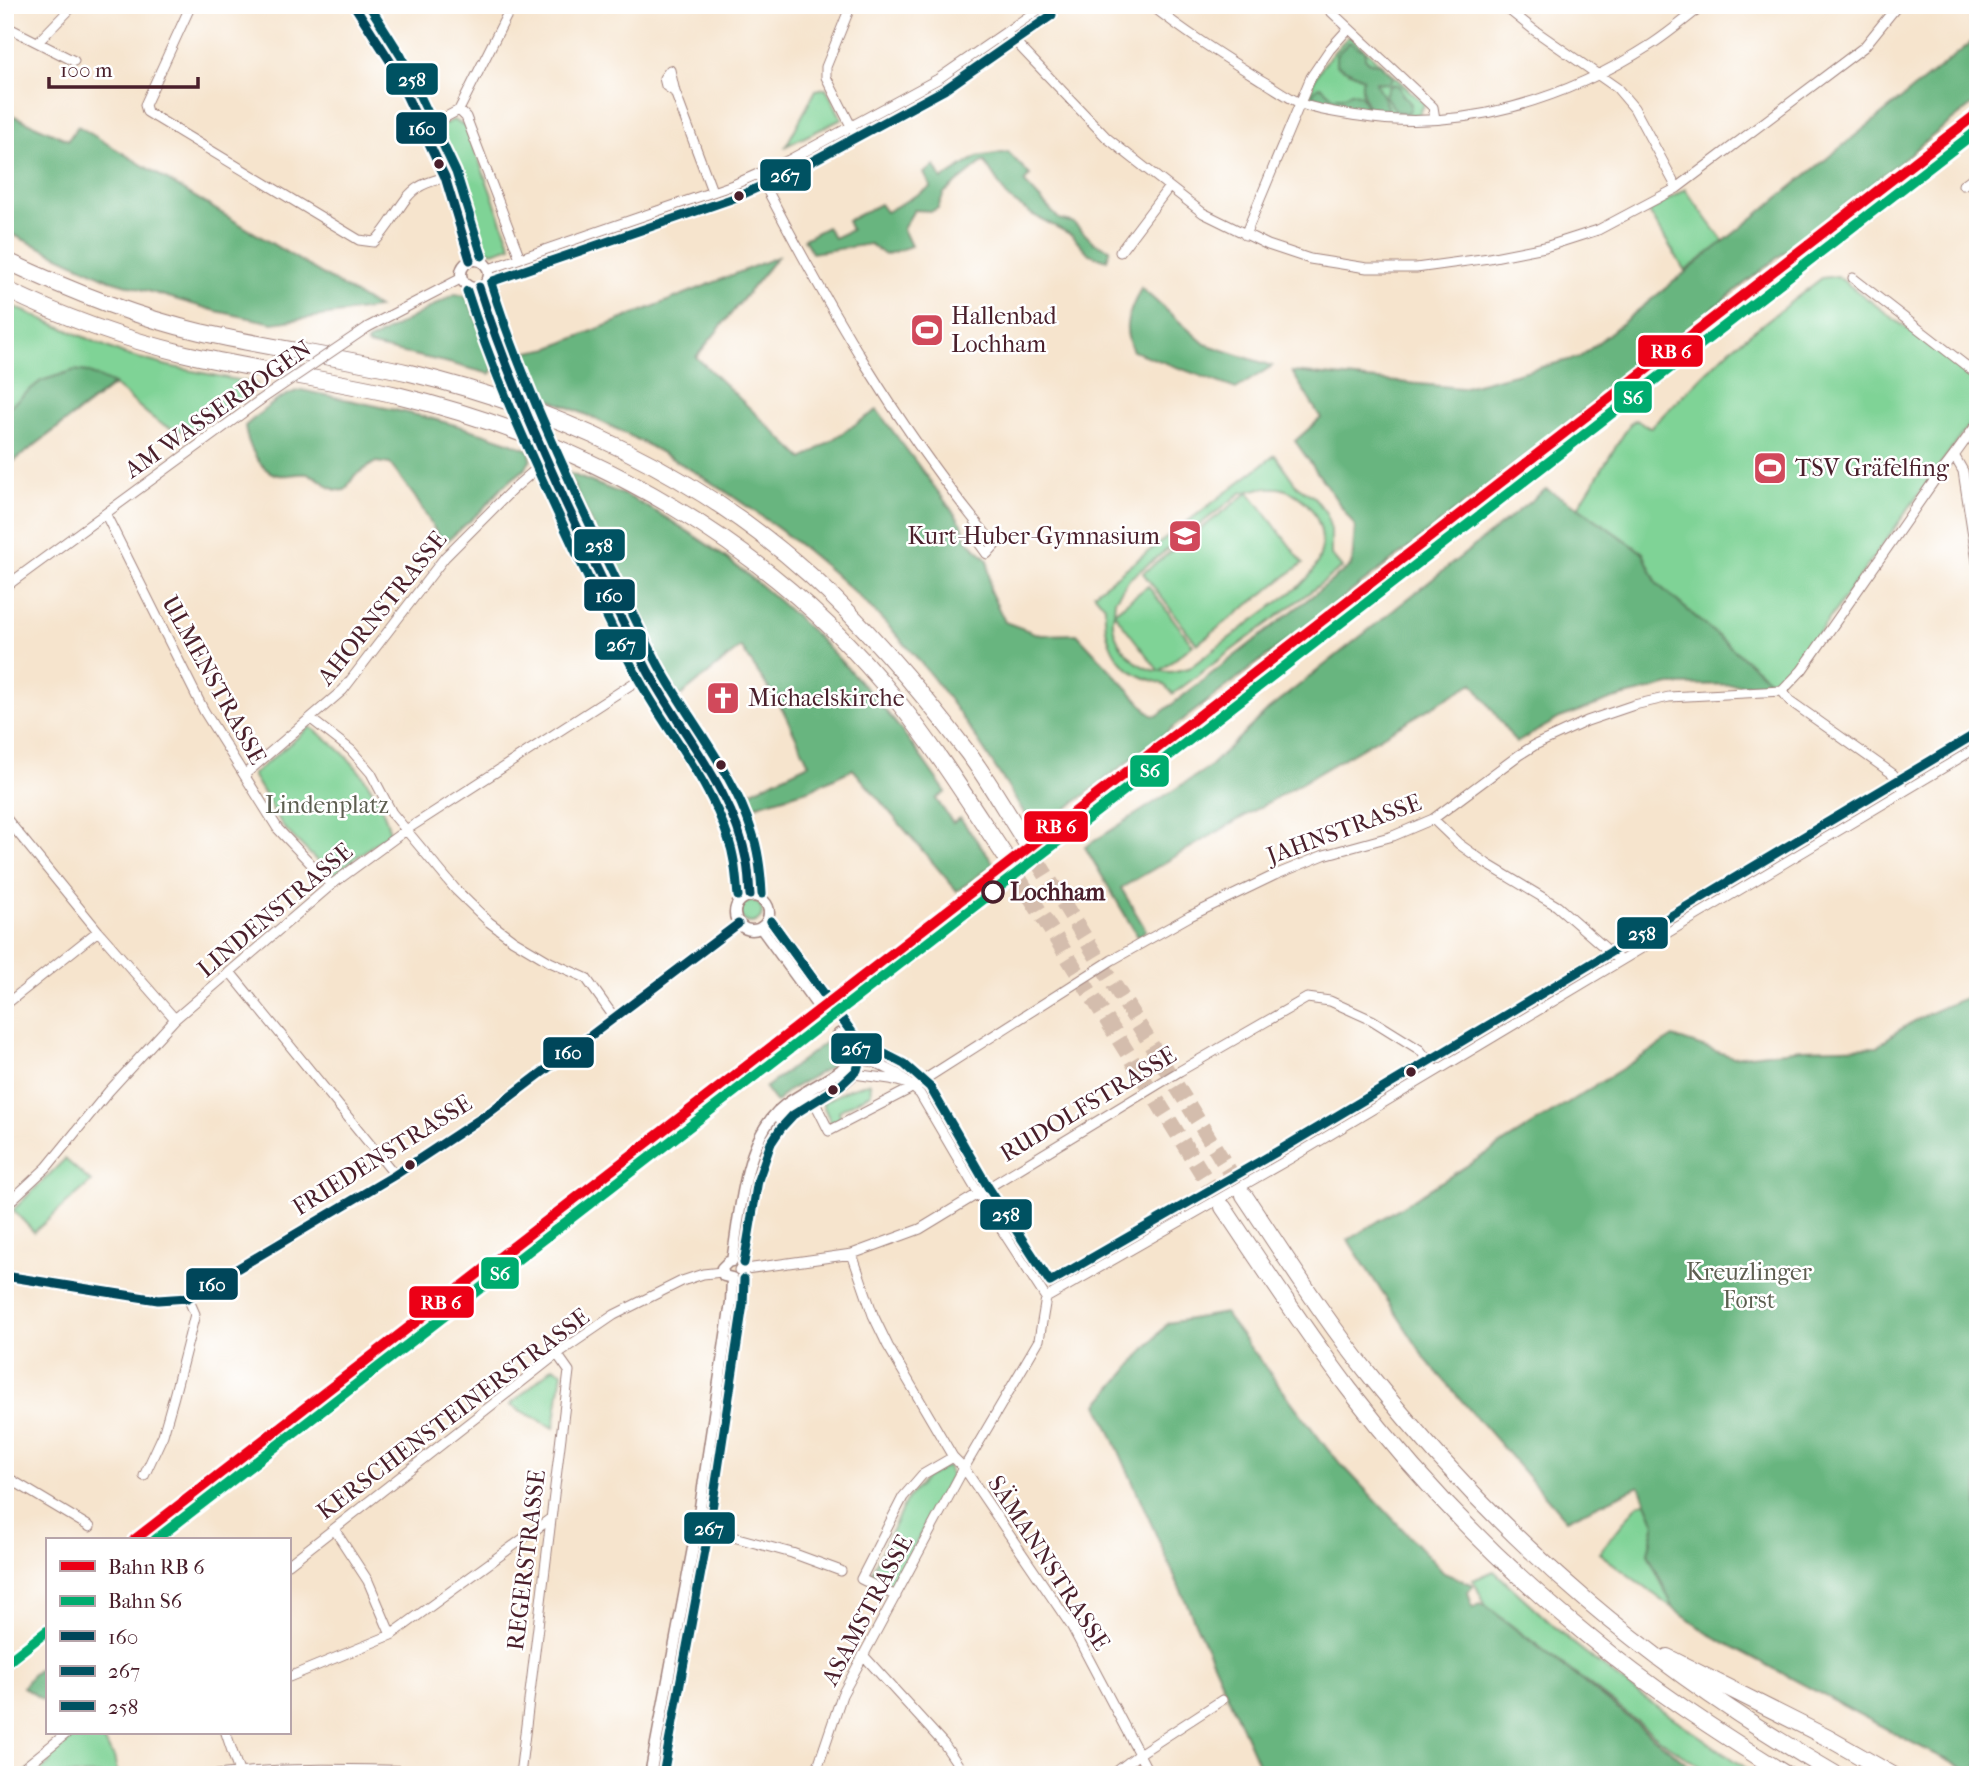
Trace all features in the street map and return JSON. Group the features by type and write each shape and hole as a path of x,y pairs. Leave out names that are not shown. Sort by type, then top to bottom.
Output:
{"highway":[{"path":"5,260 62,287 126,310 199,331 407,373 487,394 577,427 656,467 728,511 808,574 862,625 971,756 1025,841"},
{"path":"5,289 117,334 174,351 397,395 488,421 576,456 643,488 756,562 848,645 899,703 1006,856"},
{"path":"1244,1195 1370,1376 1486,1509 1540,1561 1637,1643 1785,1745 1838,1775"},
{"path":"1223,1207 1350,1390 1408,1460 1468,1525 1527,1584 1589,1637 1675,1702 1787,1775"},
{"path":"1637,1643 1699,1671 1893,1775"},
{"path":"1744,1748 1768,1775"}],"street":[{"path":"38,42 75,5"},
{"path":"191,5 145,105 147,111 359,240 374,242 385,233 409,195 418,187 445,177"},
{"path":"354,5 390,61 445,177 470,260"},
{"path":"423,129 459,110 512,5"},
{"path":"851,5 826,67 826,77 852,128"},
{"path":"1151,5 1206,46 1301,103 1377,119 1436,119 1488,113 1531,102 1599,75 1653,43 1699,8"},
{"path":"1324,5 1433,107 1436,119"},
{"path":"1503,5 1617,88 1634,108 1677,188"},
{"path":"1686,5 1699,8"},
{"path":"1007,33 1107,138 1203,214 1245,235 1310,259 1367,268 1416,268 1545,247 1598,230 1677,188 1864,47 1898,5"},
{"path":"489,269 759,174 852,128 938,79 1041,7"},
{"path":"5,26 74,61"},
{"path":"1245,235 1311,77 1329,49 1348,29"},
{"path":"675,92 712,191"},
{"path":"459,110 466,117 520,258"},
{"path":"759,174 833,314 905,429 978,525"},
{"path":"1963,185 1978,174"},
{"path":"1120,252 1169,187"},
{"path":"470,260 482,261 489,269"},
{"path":"470,260 462,269 462,278 468,285 479,287 486,282 489,269"},
{"name":"AM WASSERBOGEN","path":"5,587 258,401 368,327 462,278"},
{"path":"1853,278 1978,375"},
{"path":"479,287 547,467 649,673 727,806 748,859 750,895"},
{"path":"1904,790 1893,774 1790,701 1782,691 1801,670 1936,478 1955,457 1978,423"},
{"path":"1955,457 1964,471 1978,568"},
{"name":"AHORNSTRASSE","path":"244,775 343,690 445,557 512,490 547,467"},
{"name":"ULMENSTRASSE","path":"106,515 205,711 278,829 331,886"},
{"name":"LINDENSTRASSE","path":"5,1206 47,1167 109,1091 175,1019 331,886 406,830 649,673"},
{"name":"JAHNSTRASSE","path":"813,1099 829,1131 908,1090 1112,960 1190,916 1265,879 1324,855 1394,836 1433,819 1519,755 1587,721 1634,705 1669,697 1782,691"},
{"path":"311,719 351,750 371,774 392,813 456,890 489,922 513,940 550,962 586,978 614,1017"},
{"path":"650,1775 697,1527 731,1302 731,1271 746,1180 754,1149 783,1107 835,1075 851,1060 874,1062 898,1074 920,1094 978,1193 1046,1298 1291,1158 1978,747"},
{"path":"5,817 175,1019"},
{"path":"1433,819 1478,858 1557,906 1620,961"},
{"path":"750,895 765,901 769,909 768,920 761,928 753,930 738,924 735,917 737,903 750,895"},
{"name":"FRIEDENSTRASSE","path":"6,1276 23,1281 158,1300 188,1298 395,1175 486,1115 738,924"},
{"path":"761,928 817,1004"},
{"path":"5,1005 98,930"},
{"path":"230,972 395,1175"},
{"name":"RUDOLFSTRASSE","path":"731,1271 852,1254 920,1229 1307,998 1330,1001 1372,1020 1420,1050 1436,1071"},
{"path":"841,1038 854,1074"},
{"path":"772,1120 844,1083 854,1074 912,1085"},
{"path":"852,1254 873,1315 888,1346 953,1457 964,1468"},
{"path":"5,1256 6,1276"},
{"name":"KERSCHENSTEINERSTRASSE","path":"290,1563 557,1354 614,1315 703,1274 731,1271"},
{"path":"144,1476 163,1435 195,1314 188,1298"},
{"name":"SÄMANNSTRASSE","path":"1046,1298 1039,1340 964,1468 1072,1627 1150,1775"},
{"name":"REGERSTRASSE","path":"520,1775 569,1371 557,1354"},
{"path":"896,1596 861,1579 903,1497 922,1475 953,1457"},
{"name":"ASAMSTRASSE","path":"814,1775 842,1695 964,1468"},
{"path":"5,1476 90,1527"},
{"path":"290,1676 391,1635 550,1519"},
{"path":"697,1527 792,1553 841,1571"},
{"path":"334,1530 368,1581 391,1635"},
{"path":"863,1655 944,1744 965,1775"},
{"path":"1112,1775 1139,1754 1222,1700"},
{"path":"15,1775 66,1734"},
{"path":"226,1734 239,1772"},
{"path":"217,1775 239,1772 368,1771 465,1772 475,1775"}],"green space":[{"path":"1348,37 1422,102 1424,105 1419,115 1368,114 1308,100 1316,76"},
{"path":"1978,37 1978,100 1407,549 1036,832 974,734 933,678 894,632 851,589 753,510 700,475 646,444 536,394 518,354 550,348 777,257 696,357 803,459 877,410 962,524 967,540 988,560 990,591 1005,622 1040,635 1077,634 1152,715 1157,716 1352,565 1355,526 1295,441 1321,418 1292,372 1461,388 1580,357"},
{"path":"1349,42 1365,51 1368,61 1380,64 1393,76 1389,84 1376,82 1388,114 1368,114 1362,87 1363,78 1336,65 1336,55"},
{"path":"1394,84 1399,86 1411,104 1407,113 1396,111 1385,96 1388,87"},
{"path":"1321,86 1333,97 1343,97 1351,92 1359,95 1364,100 1365,107 1358,112 1318,103 1312,93"},
{"path":"826,88 842,119 786,146 816,90"},
{"path":"5,112 68,140 78,126 378,308 273,323 216,311 110,280 5,231"},
{"path":"453,120 466,126 511,246 493,252 484,249 475,240 455,174 437,131 440,126"},
{"path":"1008,152 1030,175 1024,182 1059,219 1074,223 1094,243 1110,249 1107,260 1089,254 1072,235 1033,215 1008,198 984,161 944,193 938,208 932,211 914,210 903,229 911,246 885,255 870,244 812,253 804,239 827,227 834,238 851,230 847,221 880,204 886,212 931,187 924,173 935,166 942,179 977,157"},
{"path":"1685,189 1724,242 1685,271 1649,212"},
{"name":"TSV Gräfelfing","path":"1837,276 1978,382 1978,412 1799,661 1774,684 1657,584 1643,553 1578,507 1630,424 1636,420 1650,428 1729,350 1822,278"},
{"path":"1141,288 1205,344 1272,366 1236,389 1133,351 1127,326"},
{"path":"455,294 465,296 469,301 492,358 493,371 490,374 367,345 367,342"},
{"path":"5,303 123,354 257,384 255,389 196,431 183,431 161,423 114,385 5,468"},
{"path":"75,370 87,372 114,384 5,468 5,410 41,381"},
{"path":"301,390 472,430 527,449 531,459 525,469 502,487 482,510 447,541 438,535 415,497 390,464 376,462 355,475 345,490 331,488 311,475 278,475 265,468 251,448 245,426 278,400"},
{"path":"1275,455 1297,486 1314,497 1326,513 1331,530 1331,555 1342,568 1173,694 1161,683 1134,673 1118,658 1106,629 1105,606 1094,593","holes":["1261,488 1280,488 1295,494 1312,510 1318,521 1322,544 1315,568 1301,585 1189,668 1171,672 1160,671 1193,645 1148,586 1114,612 1115,600 1129,579 1241,493","1114,613 1158,670 1158,671 1140,664 1124,650 1114,631"]},
{"path":"568,473 633,499 669,520 738,568 803,623 862,683 896,724 946,792 936,799 953,823 960,818 994,864 957,891 853,769 811,789 744,809 739,797 809,764 783,710 741,647 679,697 662,673"},
{"path":"1546,489 1578,507 1643,553 1657,584 1774,684 1670,685 1613,699 1560,718 1516,743 1473,683 1121,888 1146,930 1138,937 1085,847 1208,768 1268,710"},
{"path":"1249,492 1303,563 1197,644 1143,573"},
{"name":"Lindenplatz","path":"310,727 337,748 370,785 390,832 332,876 284,828 252,775"},
{"path":"751,901 759,904 762,912 759,920 751,923 743,920 740,912 743,904"},
{"name":"Kreuzlinger Forst","path":"1978,993 1977,1775 1707,1633 1674,1609 1648,1553 1655,1523 1639,1486 1566,1520 1427,1361 1348,1240 1673,1037 1733,1057 1802,1049 1877,1047 1912,1022"},
{"path":"830,1039 838,1048 831,1066 786,1092 776,1103 765,1088"},
{"path":"870,1083 871,1093 839,1111 841,1118 831,1123 822,1103 849,1089"},
{"path":"65,1159 91,1182 34,1232 13,1210"},
{"path":"1224,1313 1329,1451 1444,1573 1473,1585 1468,1592 1473,1608 1480,1604 1486,1606 1702,1775 1263,1775 1098,1404 1168,1323"},
{"path":"553,1367 562,1372 554,1428 510,1405"},
{"path":"948,1466 951,1476 892,1589 869,1577 907,1499 926,1478"},
{"path":"1646,1501 1655,1523 1648,1554 1674,1609 1599,1553 1638,1504"},
{"path":"1494,1571 1568,1639 1630,1688 1756,1775 1713,1775 1668,1745 1486,1606 1473,1580"},
{"path":"46,1663 46,1702 23,1687"},
{"path":"78,1734 99,1734 114,1757 118,1775 23,1775 35,1765 40,1771 50,1763 46,1758"}],"tunnel":[{"path":"1025,841 1244,1195"},
{"path":"1005,856 1223,1207"},
{"path":"817,1005 839,1034"}],"transit line":[{"name":"160","path":"354,5 390,61 445,177 470,260"},
{"name":"258","path":"369,5 401,56 456,172 482,256"},
{"name":"267","path":"493,281 737,197 794,171 944,90 1052,15"},
{"path":"137,1538 1978,113"},
{"name":"258","path":"491,283 531,393 617,583 659,666 722,767 744,810 756,847 762,894"},
{"name":"160","path":"479,287 530,421 605,586 648,671 731,811 747,863 750,895"},
{"name":"267","path":"467,291 518,425 615,634 648,696 699,775 720,816 732,852 738,896"},
{"name":"258","path":"771,921 862,1047 879,1051 904,1064 930,1087 988,1187 1050,1282 1285,1147 1972,736"},
{"name":"267","path":"744,1263 758,1180 771,1143 793,1115 841,1085 857,1070 859,1063 854,1035 771,921"},
{"name":"160","path":"5,1276 158,1300 188,1298 395,1175 486,1115 738,924"},
{"name":"267","path":"663,1775 709,1529 743,1304 744,1279"}],"rail line":[{"name":"S6","path":"158,1538 1978,130"},
{"name":"S6","path":"5,1664 46,1632"}],"place":[{"name":"Hallenbad Lochham","path":"927,330"},
{"name":"TSV Gräfelfing","path":"1770,468"},
{"name":"Kurt-Huber-Gymnasium","path":"1185,536"},
{"name":"Michaelskirche","path":"723,698"},
{"name":"Lochham","path":"993,892"}]}
